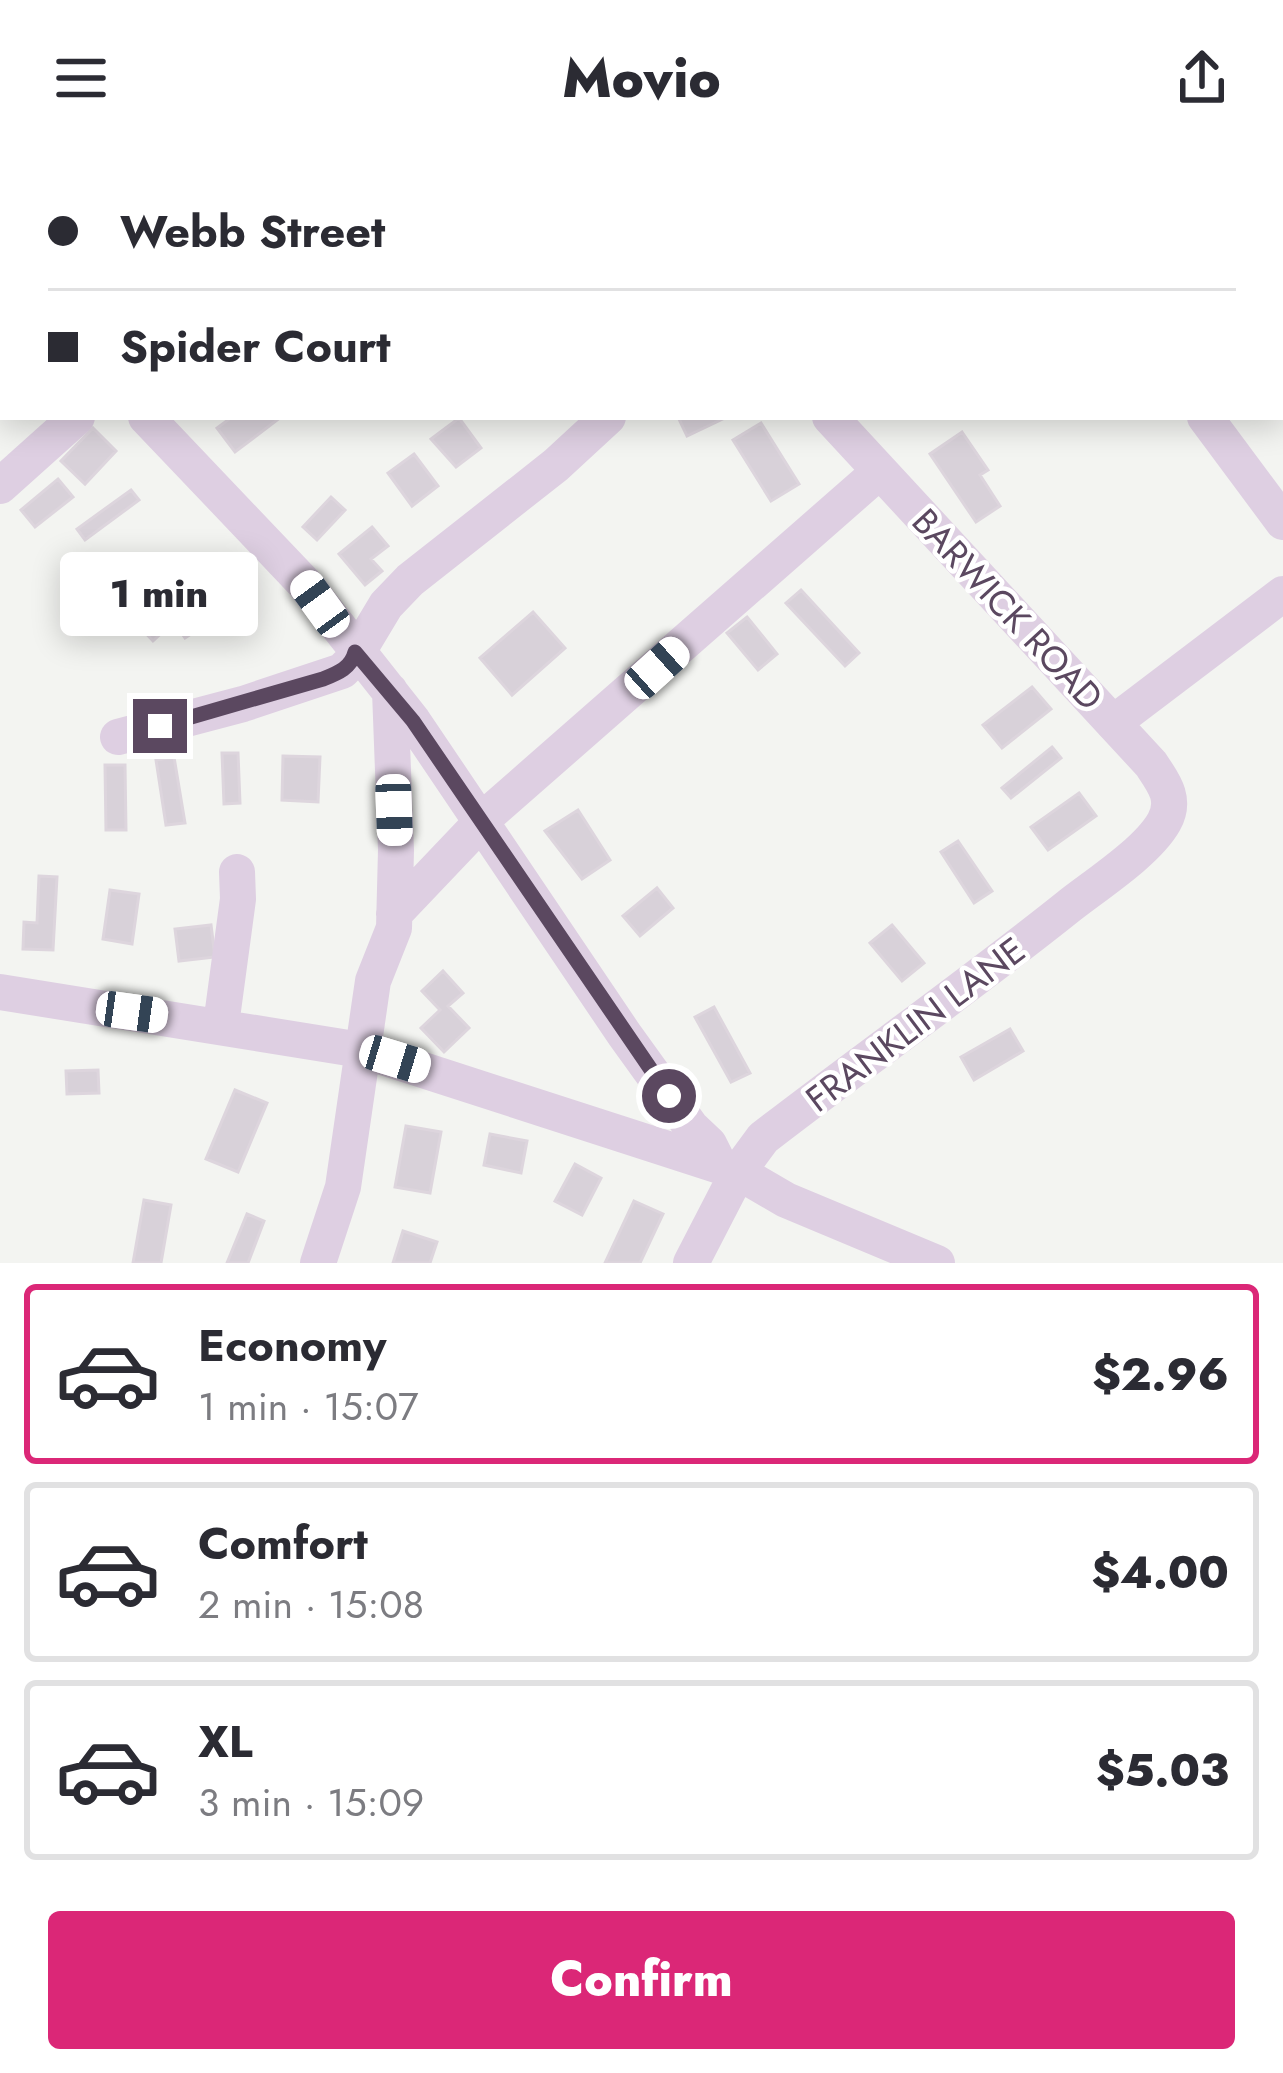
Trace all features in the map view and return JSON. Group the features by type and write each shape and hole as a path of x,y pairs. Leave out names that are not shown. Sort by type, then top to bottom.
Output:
{"street":[{"path":"0,486 73,420"},
{"path":"149,420 304,583 390,691 624,1034 691,1127 729,1168"},
{"path":"118,737 342,671 386,605 410,580 556,465 605,420"},
{"name":"BARWICK ROAD","path":"833,420 1151,764 1171,798 1169,810"},
{"path":"1207,420 1283,523"},
{"path":"394,914 482,822 880,471"},
{"path":"1113,723 1283,594"},
{"path":"318,1263 343,1187 373,981 394,928 390,691"},
{"name":"FRANKLIN LANE","path":"692,1263 729,1168 1113,871 1152,837 1169,810"},
{"path":"220,1025 238,898 237,872"},
{"path":"0,992 361,1050 729,1168 786,1200 937,1263"}],"building":[{"path":"228,420 277,420 235,452 217,428"},
{"path":"460,420 481,448 456,467 431,439"},
{"path":"679,420 721,420 687,436"},
{"path":"761,423 799,484 771,501 733,440"},
{"path":"93,428 116,451 85,484 61,461"},
{"path":"962,432 988,470 980,475 1000,506 976,522 930,454"},
{"path":"414,454 438,486 412,506 388,473"},
{"path":"58,479 73,497 35,527 21,510"},
{"path":"131,490 139,500 85,540 77,529"},
{"path":"331,497 345,510 317,540 303,527"},
{"path":"372,527 388,546 371,559 382,571 365,585 339,554"},
{"path":"171,562 211,621 185,638 145,580"},
{"path":"801,590 859,653 845,666 786,603"},
{"path":"153,611 168,627 153,641 138,625"},
{"path":"533,612 565,648 512,695 480,658"},
{"path":"747,617 777,654 758,670 727,633"},
{"path":"1032,687 1051,709 1002,748 983,725"},
{"path":"1052,747 1061,758 1011,798 1002,788"},
{"path":"222,753 238,753 240,803 224,804"},
{"path":"283,756 320,757 318,802 282,800"},
{"path":"174,757 185,823 166,825 156,760"},
{"path":"105,765 125,765 126,830 106,830"},
{"path":"1079,793 1096,816 1048,850 1031,827"},
{"path":"578,810 610,860 582,879 545,831"},
{"path":"958,841 992,891 974,903 941,852"},
{"path":"39,876 57,877 53,950 23,949 24,922 37,923"},
{"path":"657,888 673,908 640,936 623,916"},
{"path":"110,890 139,894 132,944 103,939"},
{"path":"211,925 215,957 179,961 175,929"},
{"path":"892,925 924,963 902,981 870,943"},
{"path":"443,971 463,993 448,1006 469,1028 444,1052 421,1028 440,1010 422,991"},
{"path":"714,1007 750,1073 731,1082 695,1017"},
{"path":"1010,1029 1023,1051 974,1080 961,1057"},
{"path":"98,1070 99,1093 67,1094 66,1071"},
{"path":"235,1090 267,1103 238,1172 206,1159"},
{"path":"406,1126 441,1132 430,1193 395,1187"},
{"path":"490,1134 527,1141 521,1173 484,1165"},
{"path":"575,1164 601,1178 582,1215 555,1201"},
{"path":"144,1200 171,1205 161,1263 133,1263"},
{"path":"634,1201 663,1214 640,1263 605,1263"},
{"path":"247,1214 264,1221 248,1263 227,1263"},
{"path":"403,1231 437,1242 430,1263 393,1263"}],"route":[{"path":"160,726 323,679 342,671 355,652 413,721 669,1096"}]}
